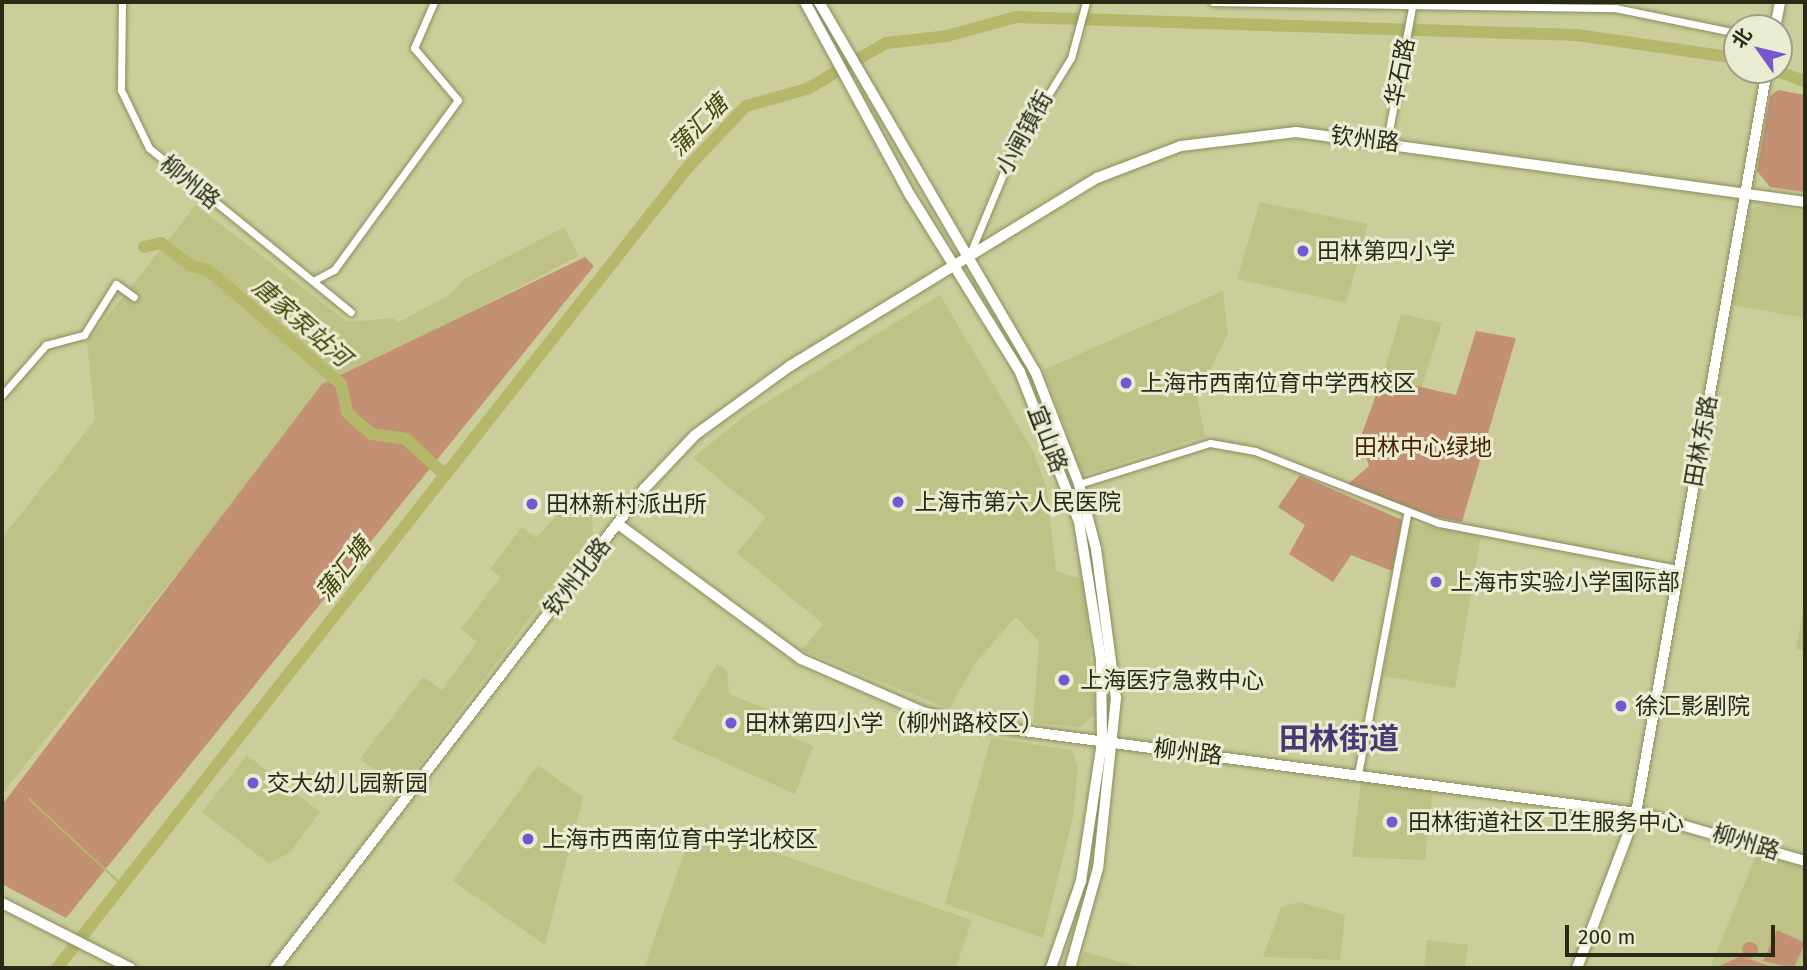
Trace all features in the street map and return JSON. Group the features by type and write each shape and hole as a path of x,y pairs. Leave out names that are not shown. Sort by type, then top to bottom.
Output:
{"street":[{"name":"柳州路","path":"122,2 119,77 140,136 162,161 351,312"},
{"path":"313,281 334,270 458,100 414,48 434,2"},
{"name":"宜山路","path":"805,2 851,92 953,267 1026,382 1079,522 1101,660 1102,742 1081,881 1052,968"},
{"name":"宜山路","path":"819,2 862,84 1035,371 1079,484 1106,605 1115,743 1091,903 1070,968"},
{"name":"小闸镇街","path":"968,257 994,188 1071,58 1086,2"},
{"path":"1213,2 1615,8 1723,30"},
{"name":"华石路","path":"1387,141 1413,4"},
{"name":"田林东路","path":"1577,968 1636,813 1764,84"},
{"name":"钦州路","path":"953,267 1097,178 1181,146 1267,133 1387,141 1805,202"},
{"name":"钦州北路","path":"275,968 657,473 723,412 953,267"},
{"path":"2,395 46,345 84,335 116,284 134,297"},
{"path":"1079,484 1210,443 1255,451 1407,514 1678,569"},
{"path":"1358,774 1407,514"},
{"name":"柳州路","path":"618,524 768,637 855,687 953,720 1636,813 1805,861"},
{"path":"2,903 130,968"}],"shaded area":[{"name":"田林第四小学","path":"1260,202 1368,224 1346,303 1237,279"},
{"path":"1766,204 1805,212 1805,318 1733,305 1750,209"},
{"path":"196,205 347,322 394,318 397,323 451,294 463,280 564,227 579,256 324,388 2,794 2,538 95,420 87,342"},
{"name":"上海市西南位育中学西校区","path":"1223,291 1228,334 1197,396 1205,436 1083,475 1043,370"},
{"name":"上海市第六人民医院","path":"940,295 1033,451 1046,486 1056,571 1084,580 1095,715 1079,727 1033,723 1039,642 1016,617 976,662 949,709 802,650 823,624 737,553 766,517 693,458 743,417"},
{"path":"1401,314 1442,323 1422,387 1382,378"},
{"path":"572,499 592,516 593,534 402,788 360,759 423,677 442,690 477,642 461,629 501,577 490,569 522,527 536,538"},
{"name":"上海市实验小学国际部","path":"1411,523 1481,536 1455,688 1383,676"},
{"path":"1805,600 1805,651 1796,649"},
{"name":"田林第四小学（柳州路校区）","path":"717,664 727,671 729,694 775,712 785,734 813,746 795,794 672,739"},
{"path":"991,738 1072,750 1078,767 1073,818 1043,938 945,904"},
{"name":"交大幼儿园新园","path":"247,755 320,812 290,852 269,864 202,812"},
{"name":"上海市西南位育中学北校区","path":"538,765 583,797 545,945 453,881"},
{"name":"田林街道社区卫生服务中心","path":"1361,780 1433,790 1425,860 1352,857"},
{"path":"694,825 972,920 956,968 644,968"},
{"path":"1757,853 1805,869 1805,962 1801,968 1710,968"},
{"path":"1299,902 1345,915 1340,960 1263,957 1281,907"},
{"path":"1427,940 1468,945 1465,968 1424,968"},
{"path":"1084,952 1144,968 1078,968"}],"green space":[{"path":"1778,90 1805,95 1805,192 1770,187 1757,171 1770,96"},
{"path":"585,257 594,266 66,918 2,884 2,805 322,384"},
{"name":"田林中心绿地","path":"1476,331 1516,338 1462,522 1417,513 1348,484 1369,466 1360,439 1382,378 1456,395"},
{"path":"1300,475 1402,520 1392,571 1351,555 1333,582 1289,554 1305,525 1278,507"},
{"path":"1777,930 1805,943 1794,968 1763,961"},
{"path":"1750,942 1756,944 1756,956 1750,958 1744,956 1742,950 1744,944"},
{"path":"1741,956 1775,968 1715,968"}],"waterway":[{"name":"蒲汇塘","path":"57,968 687,168 746,106 807,89 886,43 947,36 1016,17 1577,35 1723,56"},
{"name":"蒲汇塘","path":"1793,77 1805,81"},
{"name":"唐家泵站河","path":"144,247 161,243 191,266 208,270 341,384 347,412 356,421 372,434 406,439 445,475"},
{"path":"29,799 122,885"}],"place":[{"name":"田林第四小学","path":"1303,251"},
{"name":"上海市西南位育中学西校区","path":"1126,383"},
{"name":"上海市第六人民医院","path":"898,502"},
{"name":"田林新村派出所","path":"532,504"},
{"name":"上海市实验小学国际部","path":"1436,582"},
{"name":"上海医疗急救中心","path":"1064,680"},
{"name":"徐汇影剧院","path":"1621,706"},
{"name":"田林第四小学（柳州路校区）","path":"731,723"},
{"name":"交大幼儿园新园","path":"253,783"},
{"name":"田林街道社区卫生服务中心","path":"1392,822"},
{"name":"上海市西南位育中学北校区","path":"528,839"}],"district":[{"name":"田林街道","path":"1339,739"}]}
